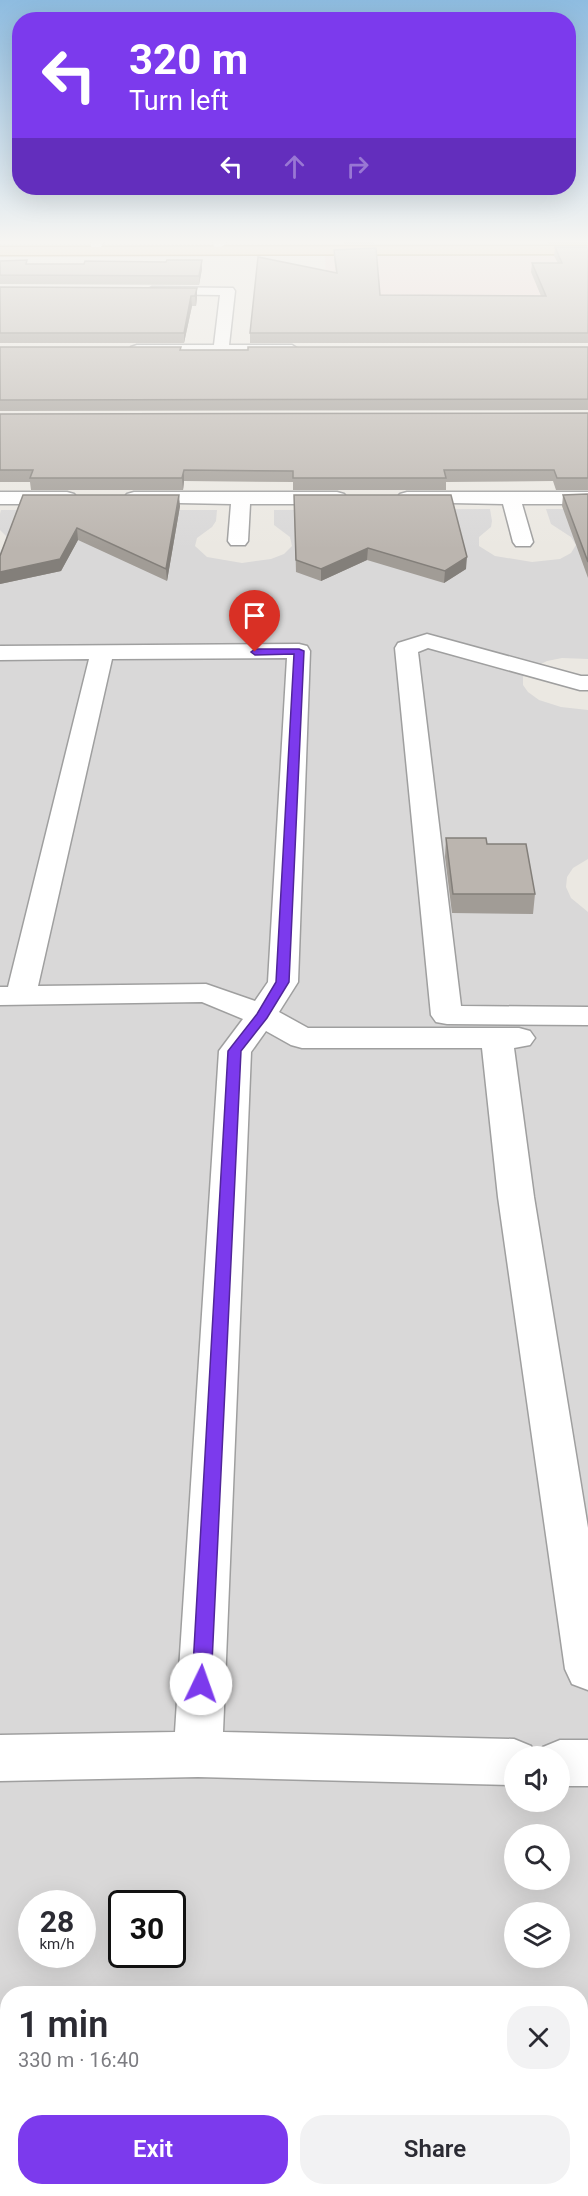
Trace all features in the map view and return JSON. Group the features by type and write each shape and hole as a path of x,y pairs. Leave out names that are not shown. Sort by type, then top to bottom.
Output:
{"street":[{"path":"221,350 222,344"},
{"path":"116,350 304,350"},
{"path":"0,498 80,498"},
{"path":"115,498 358,498"},
{"path":"238,541 241,498"},
{"path":"394,498 588,498"},
{"path":"512,498 523,542"},
{"path":"584,683 427,641 406,648 447,1015 588,1016"},
{"path":"0,653 299,651 283,982 235,1051 198,1754"},
{"path":"102,652 10,995 206,993 262,1015 302,1038 588,1038"},
{"path":"497,1038 516,1197 588,1669"},
{"path":"0,1758 198,1754 504,1762"},
{"path":"570,1763 588,1763"}],"shaded area":[{"path":"490,509 491,527 479,537 479,546 495,556 532,562 560,559 571,553 576,545 571,537 551,524 546,509 588,509 588,659 562,658 547,661 527,671 523,677 523,685 539,700 561,707 588,710 588,859 573,868 567,877 566,887 571,898 588,912 588,1986 0,1986 0,552 8,538 0,530 0,514 1,510 217,510 216,521 212,527 197,538 195,546 207,557 242,563 271,559 284,554 292,546 290,537 274,525 274,510"}],"building":[{"path":"0,347 181,347 180,350 248,350 248,347 588,347 588,399 0,400"},
{"path":"588,413 588,478 557,478 554,470 444,470 446,478 293,478 293,471 184,470 182,478 30,478 33,470 0,470 0,414"},
{"path":"588,494 588,562 563,495"},
{"path":"23,495 179,495 166,569 77,528 60,559 0,572 0,556"},
{"path":"294,495 451,495 467,557 445,571 368,548 321,569 296,560"},
{"path":"446,838 486,838 487,844 526,844 535,894 453,894"}],"route":[{"path":"201,1684 235,1051 283,982 299,651 255,652"}]}
